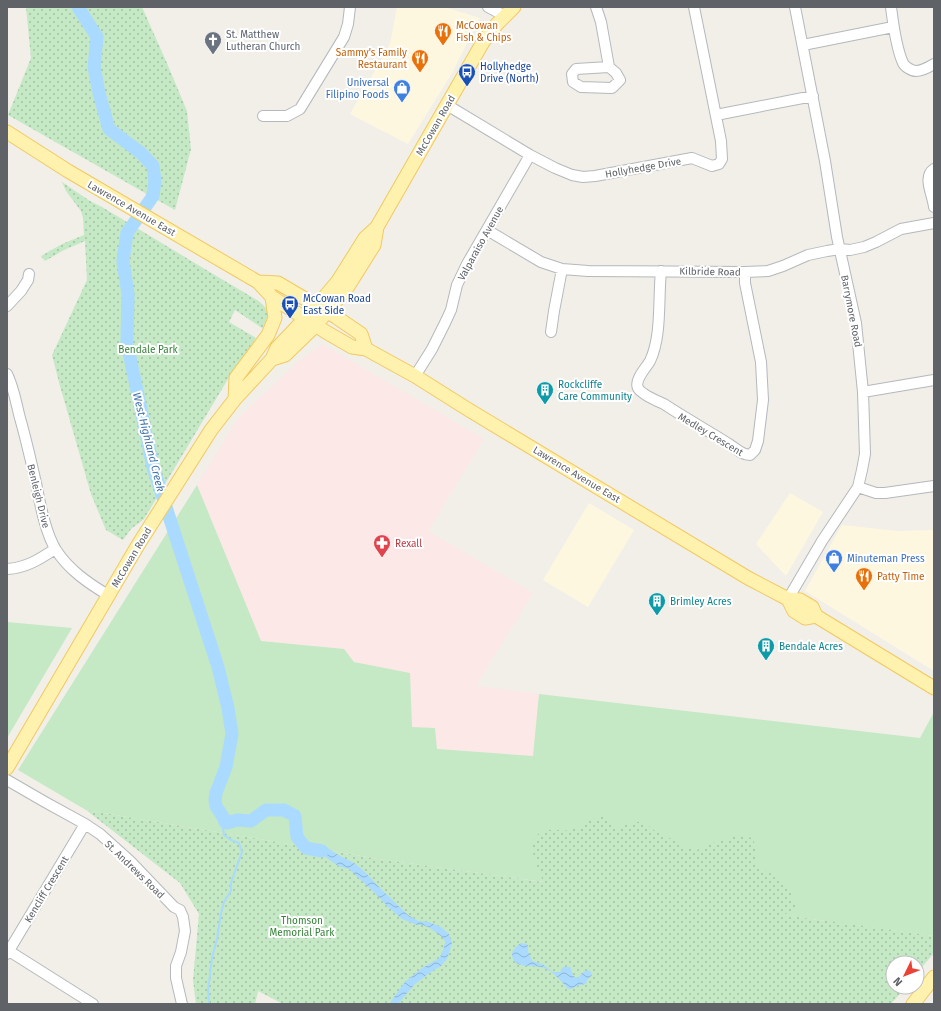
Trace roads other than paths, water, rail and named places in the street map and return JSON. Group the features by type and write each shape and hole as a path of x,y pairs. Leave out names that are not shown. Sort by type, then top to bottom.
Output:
{"main road":[{"name":"McCowan Road","path":"7,768 138,545 211,430 235,399 272,359 285,355 310,322 322,309 365,238 377,227 479,49 488,35 505,16"},
{"name":"Lawrence Avenue East","path":"7,132 68,171 258,282 272,297 310,322 352,347 366,349 415,376 748,578 788,599 794,611 805,618 816,616 934,688"},
{"name":"Lawrence Avenue East","path":"258,282 278,283 322,309 361,334 366,349"},
{"path":"235,399 236,378 268,335 275,318 272,297"},
{"path":"913,1004 934,977"}],"street":[{"path":"263,116 287,116 300,109 344,37 348,24 350,7"},
{"path":"488,7 505,16"},
{"path":"596,7 601,22 609,68"},
{"name":"Hollyhedge Drive","path":"447,105 530,155 572,175 583,177 595,176 692,158 712,166 719,164 722,159 721,141 694,7"},
{"name":"Barrymore Road","path":"788,599 822,541 858,487 865,454 863,392 856,324 840,249 813,96 795,7"},
{"path":"891,7 893,27 904,64 916,71 922,70 934,64"},
{"path":"803,45 893,27"},
{"path":"716,115 813,96"},
{"name":"Valparaiso Avenue","path":"415,376 432,349 451,310 457,285 463,272 530,155"},
{"path":"934,169 931,171 928,179 934,207"},
{"name":"Kilbride Road","path":"487,230 541,262 562,269 588,271 745,272 768,271 808,255 840,249 850,250 864,247 901,229 934,223"},
{"path":"550,332 562,269"},
{"name":"Medley Crescent","path":"661,271 656,340 653,354 646,369 641,374 638,381 638,387 642,392 745,455 750,455 755,450 758,441 763,400 761,362 745,282 745,272"},
{"path":"7,306 21,291 28,280 29,274"},
{"name":"Benleigh Drive","path":"7,374 11,383 25,435 42,514 55,549 77,574 108,595"},
{"path":"863,392 934,380"},
{"path":"858,487 876,493 885,493 934,486"},
{"path":"7,569 18,568 30,564 55,549"},
{"name":"St. Andrews Road","path":"7,780 100,834 174,907 180,910 183,917 185,931 181,952 176,966 176,978 182,1004"},
{"name":"Kencliff Crescent","path":"8,953 85,824"},
{"path":"8,953 93,1004"}],"water":[{"path":"326,847 363,870 408,915 418,921 429,922 441,927 449,934 452,943 447,959 441,966 415,984 398,1004 389,1004 405,982 422,968 440,957 445,941 430,928 402,919 349,869 338,866 320,853"},
{"path":"521,943 527,944 532,961 542,964 553,972 560,972 563,967 570,967 573,976 578,978 583,972 586,971 590,971 592,975 587,980 586,984 568,989 547,969 525,966 516,963 513,960 512,953"}],"waterway":[{"name":"West Highland Creek","path":"78,7 97,37 94,67 99,93 109,129 141,153 153,166 155,181 153,196 127,233 123,261 128,294 127,343 153,467 218,667 228,708 232,734 226,767 216,793 216,806 227,823 237,820 251,821 266,810 284,810 295,816 297,837 306,848 322,851"},
{"path":"209,1004 208,990 212,958 221,913 224,902 231,891 231,883 242,852 239,843 224,835 223,828 225,822"}],"place":[{"name":"McCowan Fish & Chips","path":"443,46"},
{"name":"St. Matthew Lutheran Church","path":"213,55"},
{"name":"Sammy's Family Restaurant","path":"420,73"},
{"name":"Hollyhedge Drive (North)","path":"467,87"},
{"name":"Universal Filipino Foods","path":"402,103"},
{"name":"McCowan Road East Side","path":"290,319"},
{"name":"Rockcliffe Care Community","path":"545,405"},
{"name":"Rexall","path":"382,558"},
{"name":"Minuteman Press","path":"834,573"},
{"name":"Patty Time","path":"864,591"},
{"name":"Brimley Acres","path":"657,616"},
{"name":"Bendale Acres","path":"766,661"}],"park label":[{"name":"Bendale Park","path":"148,349"},
{"name":"Thomson Memorial Park","path":"302,926"}]}
